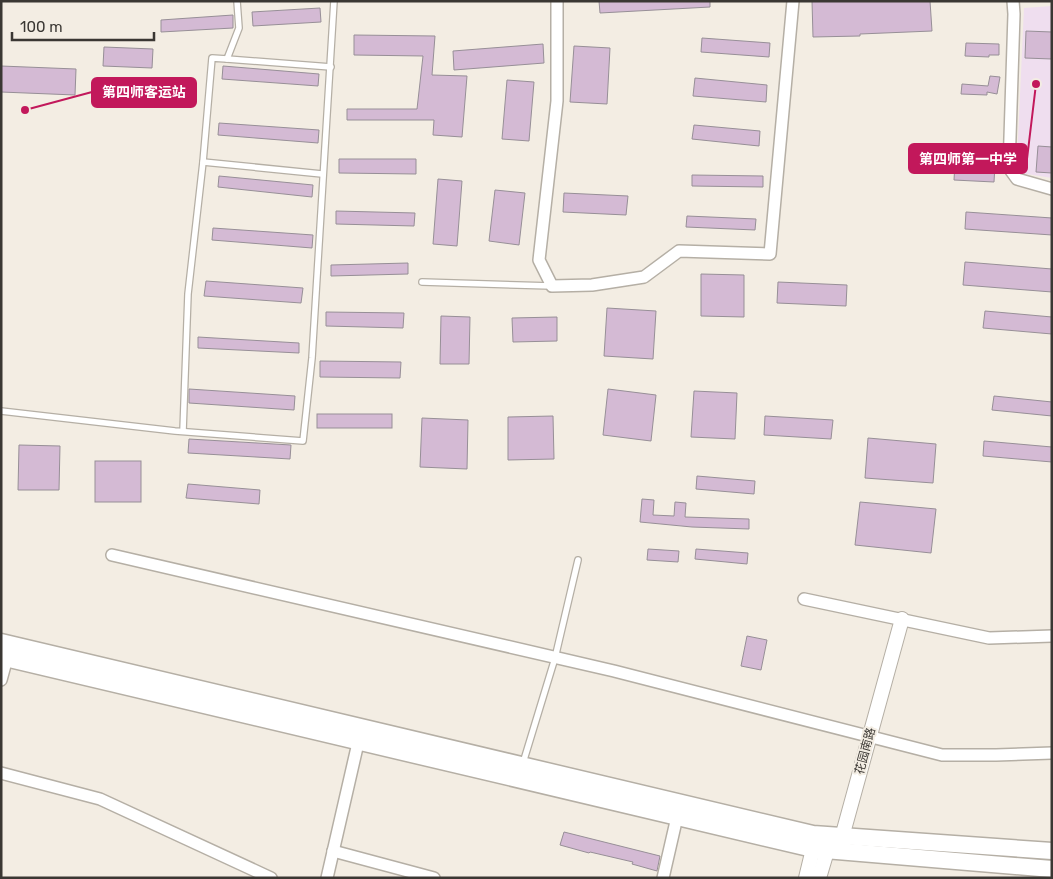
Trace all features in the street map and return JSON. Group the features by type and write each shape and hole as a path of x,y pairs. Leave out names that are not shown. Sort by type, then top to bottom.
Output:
{"main road":[{"path":"1,642 522,765 818,845 842,837 1052,851"},
{"path":"4,658 677,817 818,845 1052,869"}],"street":[{"path":"557,1 557,101 539,260 552,286 592,285 644,277 679,250 770,254 793,1"},
{"path":"1013,1 1014,23 1008,168 1016,179 1052,189"},
{"path":"112,555 555,658 870,735 942,755 1052,754"},
{"path":"804,599 989,638 1052,636"},
{"name":"花园南路","path":"842,837 902,619"},
{"path":"1,680 4,658"},
{"path":"326,878 358,743"},
{"path":"1,773 100,798 271,878"},
{"path":"663,878 677,817"},
{"path":"806,878 818,845"},
{"path":"818,845 819,878"},
{"path":"333,851 434,878"}],"lane":[{"path":"228,60 239,28 237,1"},
{"path":"1,411 183,431 304,441 312,358 334,1"},
{"path":"183,431 188,294 203,162 212,58 331,67"},
{"path":"203,162 322,174"},
{"path":"422,282 552,286"},
{"path":"522,765 555,658 578,560"}],"shaded area":[{"path":"1052,6 1052,178 1021,173 1017,160 1024,8"}],"building":[{"path":"599,1 710,1 710,7 600,13"},
{"path":"812,1 930,1 932,31 813,37"},
{"path":"320,8 321,22 253,26 252,12"},
{"path":"233,15 233,28 161,32 161,20"},
{"path":"1026,31 1052,32 1052,59 1025,58"},
{"path":"354,35 435,36 432,75 467,76 462,137 433,135 434,120 347,120 347,109 417,109 423,56 354,55"},
{"path":"702,38 770,43 769,57 701,52"},
{"path":"966,43 999,44 999,55 989,55 989,57 965,56"},
{"path":"543,44 544,63 454,70 453,51"},
{"path":"574,46 610,48 607,104 570,102"},
{"path":"104,47 153,49 152,68 103,66"},
{"path":"1,66 76,69 75,95 1,92"},
{"path":"223,66 319,74 318,86 222,79"},
{"path":"990,76 1000,77 997,94 987,92 987,95 961,94 962,84 988,86"},
{"path":"695,78 767,85 766,102 693,96"},
{"path":"507,80 534,82 529,141 502,139"},
{"path":"219,123 319,130 318,143 218,135"},
{"path":"694,125 760,131 759,146 692,139"},
{"path":"1038,146 1052,147 1052,173 1036,172"},
{"path":"339,159 416,159 416,174 339,173"},
{"path":"955,163 995,165 994,182 954,180"},
{"path":"692,175 763,176 763,187 692,186"},
{"path":"219,176 313,185 312,197 218,187"},
{"path":"438,179 462,181 457,246 433,244"},
{"path":"495,190 525,193 519,245 489,241"},
{"path":"564,193 628,196 626,215 563,212"},
{"path":"336,211 415,213 414,226 336,224"},
{"path":"966,212 1052,218 1052,235 965,229"},
{"path":"687,216 756,219 755,230 686,227"},
{"path":"213,228 313,235 312,248 212,240"},
{"path":"965,262 1052,269 1052,292 963,285"},
{"path":"408,263 408,274 331,276 331,265"},
{"path":"701,274 744,275 744,317 701,316"},
{"path":"206,281 303,288 301,303 204,296"},
{"path":"778,282 847,285 846,306 777,303"},
{"path":"607,308 656,311 653,359 604,356"},
{"path":"985,311 1052,317 1052,334 983,328"},
{"path":"326,312 404,313 403,328 326,326"},
{"path":"441,316 470,317 469,364 440,364"},
{"path":"557,317 557,341 513,342 512,318"},
{"path":"198,337 299,343 299,353 198,348"},
{"path":"320,361 401,362 400,378 320,377"},
{"path":"189,389 295,396 294,410 189,403"},
{"path":"608,389 656,395 651,441 603,435"},
{"path":"694,391 737,393 735,439 691,437"},
{"path":"994,396 1052,402 1052,416 992,410"},
{"path":"317,414 392,414 392,428 317,428"},
{"path":"553,416 554,459 508,460 508,417"},
{"path":"765,416 833,420 831,439 764,435"},
{"path":"422,418 468,420 467,469 420,467"},
{"path":"868,438 936,444 933,483 865,478"},
{"path":"189,439 291,445 290,459 188,453"},
{"path":"984,441 1052,447 1052,462 983,456"},
{"path":"19,445 60,446 59,490 18,490"},
{"path":"95,461 141,461 141,502 95,502"},
{"path":"697,476 755,481 754,494 696,489"},
{"path":"188,484 260,490 259,504 186,498"},
{"path":"642,499 654,500 653,515 674,516 675,502 686,503 685,517 749,519 749,529 692,527 640,522"},
{"path":"860,502 936,509 931,553 855,545"},
{"path":"648,549 679,551 678,562 647,560"},
{"path":"696,549 748,553 747,564 695,559"},
{"path":"747,636 767,640 761,670 741,666"},
{"path":"564,832 660,856 657,871 632,864 633,862 560,845"}],"place":[{"name":"第四师第一中学","path":"1036,84"},
{"name":"第四师客运站","path":"25,110"}]}
